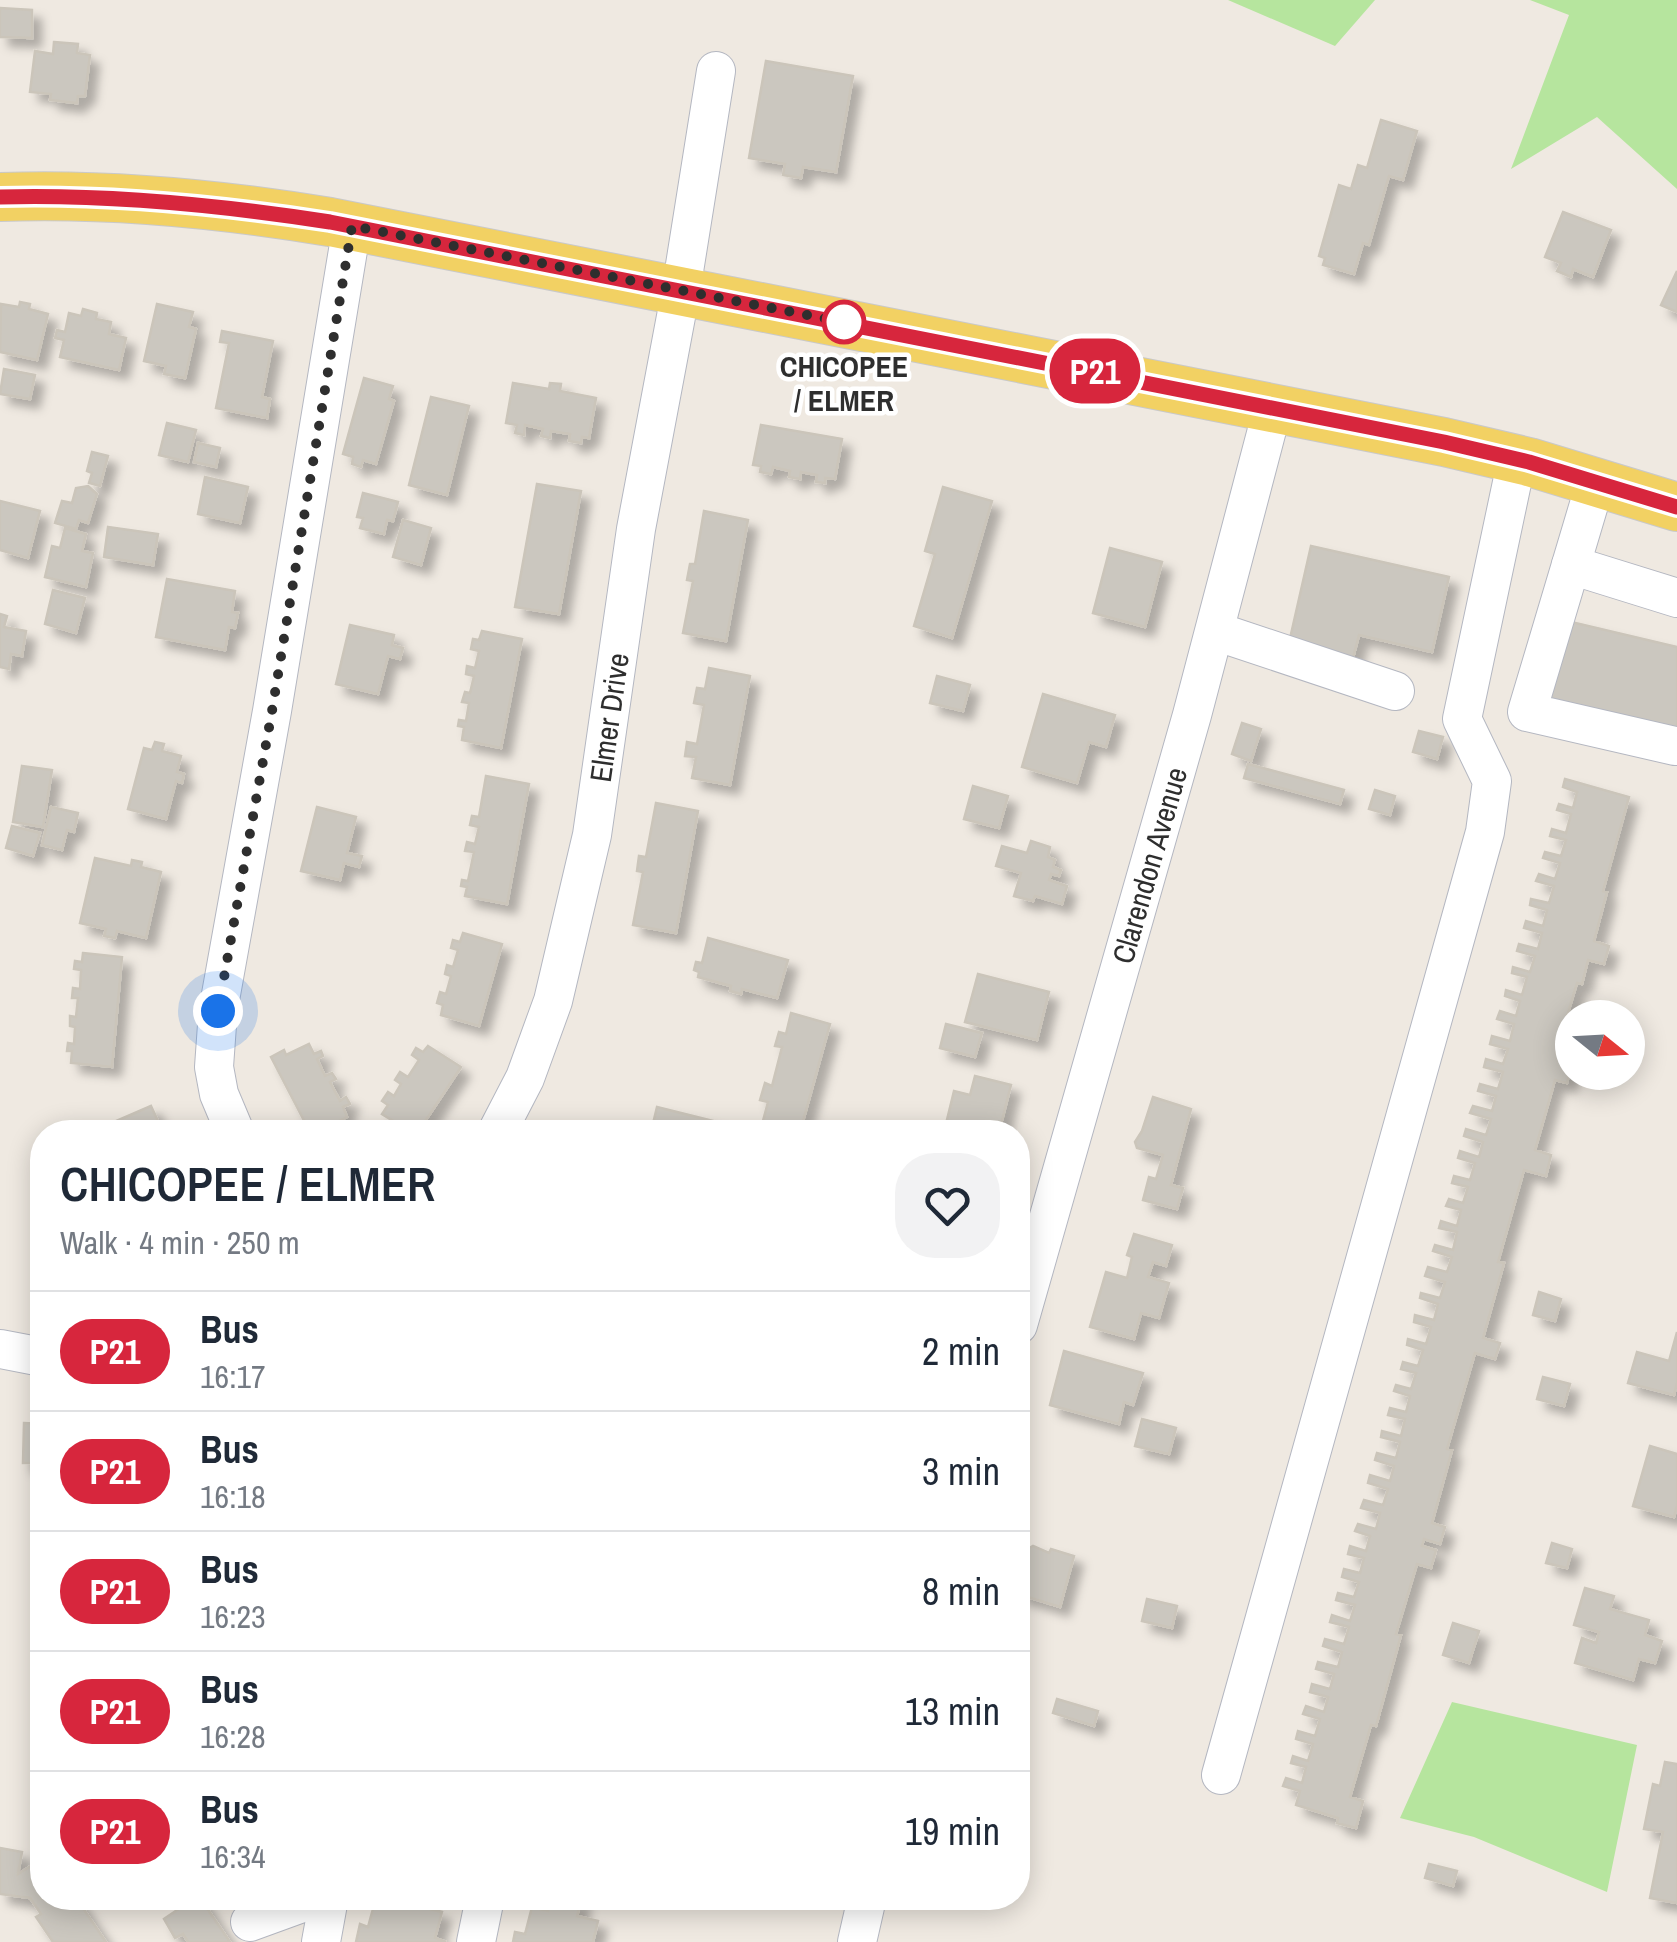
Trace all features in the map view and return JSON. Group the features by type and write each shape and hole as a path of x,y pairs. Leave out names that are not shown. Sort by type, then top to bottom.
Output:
{"main road":[{"path":"0,197 174,201 352,226 1273,406 1518,459 1677,507"}],"street":[{"name":"Elmer Drive","path":"503,1120 525,1078 548,1016 592,834 636,530 681,290 716,71"},
{"path":"230,1120 214,1067 218,1011 352,226"},
{"name":"Clarendon Avenue","path":"1030,1283 1215,630 1273,406"},
{"path":"1222,1775 1485,832 1492,781 1462,719 1518,459"},
{"path":"1596,481 1528,712 1675,746"},
{"path":"1571,565 1677,598"},
{"path":"1215,630 1395,691"},
{"path":"0,1349 30,1355"},
{"path":"250,1922 283,1910"},
{"path":"321,1942 327,1910"},
{"path":"476,1942 483,1910"},
{"path":"857,1942 864,1910"}],"green space":[{"path":"1228,0 1375,0 1335,46"},
{"path":"1530,0 1677,0 1677,189 1597,117 1511,169 1569,15"},
{"path":"1452,1702 1637,1745 1607,1892 1474,1837 1400,1818"}],"building":[{"path":"0,8 32,10 32,38 0,37"},
{"path":"54,42 78,44 77,53 90,55 85,96 78,96 77,103 50,100 51,94 30,92 35,51 53,54"},
{"path":"766,61 853,76 836,172 803,167 801,178 783,175 785,164 749,158"},
{"path":"1381,120 1417,131 1403,180 1389,176 1369,245 1363,243 1354,274 1323,265 1325,258 1319,256 1339,185 1351,189 1358,165 1367,168"},
{"path":"1563,212 1611,230 1593,277 1573,269 1571,277 1557,271 1561,263 1545,257"},
{"path":"1677,271 1677,312 1661,305"},
{"path":"20,302 48,314 37,360 0,352 1,304 19,307"},
{"path":"157,304 193,312 189,327 196,329 185,378 164,374 166,366 144,361"},
{"path":"83,309 97,313 96,319 111,322 109,334 126,338 119,370 60,357 64,340 55,338 57,330 65,332 69,313 81,316"},
{"path":"222,331 273,341 262,397 270,399 267,418 216,408 229,343 220,342"},
{"path":"4,369 35,375 30,399 0,394"},
{"path":"364,378 393,386 389,399 394,401 376,464 363,460 361,467 352,464 353,457 343,454"},
{"path":"513,383 549,389 550,383 561,384 560,391 596,398 589,438 582,437 581,443 569,441 570,434 551,431 550,438 541,436 543,429 525,425 524,435 515,433 517,425 506,423"},
{"path":"431,397 469,406 447,495 409,485"},
{"path":"167,423 196,430 188,462 159,455"},
{"path":"761,425 842,439 835,479 816,482 817,475 801,472 800,479 789,477 790,471 773,467 771,474 760,472 761,466 753,465"},
{"path":"198,443 220,448 216,467 194,462"},
{"path":"92,452 108,456 100,486 89,483 92,473 87,471"},
{"path":"205,477 248,487 240,523 198,514"},
{"path":"537,484 581,491 559,614 515,607"},
{"path":"88,486 97,494 88,523 79,520 76,529 55,523 62,501 72,503 76,488"},
{"path":"943,487 992,501 952,638 914,626 935,554 925,551"},
{"path":"363,493 398,502 393,521 387,520 384,534 360,528 363,518 357,517"},
{"path":"0,501 40,511 28,558 0,550"},
{"path":"704,511 748,520 726,641 683,633 693,581 687,580 690,564 695,564"},
{"path":"403,520 431,528 421,565 393,557"},
{"path":"108,527 158,534 153,565 104,557"},
{"path":"65,528 86,534 82,551 93,553 86,587 45,577 52,546 60,548"},
{"path":"1311,546 1449,577 1432,652 1359,635 1353,658 1289,643"},
{"path":"1110,548 1162,562 1145,627 1093,613"},
{"path":"167,579 235,591 232,612 238,613 235,628 229,627 225,650 156,637"},
{"path":"53,590 85,598 76,633 45,624"},
{"path":"0,614 7,616 4,627 26,631 22,656 11,654 9,669 0,667"},
{"path":"1567,621 1677,647 1677,733 1548,703"},
{"path":"350,625 394,635 392,645 403,648 400,659 388,656 378,694 336,684"},
{"path":"482,631 522,639 501,748 462,740 464,727 458,726 459,720 466,721 469,703 462,702 465,692 470,693 474,676 466,674 467,666 475,668 479,651 471,649 473,639 479,640"},
{"path":"709,668 750,676 730,785 692,778 696,757 685,756 687,742 697,744 704,705 694,703 697,688 705,689"},
{"path":"937,676 970,685 963,711 930,703"},
{"path":"1043,694 1115,715 1106,747 1089,742 1077,783 1022,767"},
{"path":"1242,723 1261,729 1251,761 1232,754"},
{"path":"1419,731 1443,737 1437,759 1413,752"},
{"path":"155,742 164,744 162,751 181,756 177,772 184,774 182,783 176,781 166,819 128,809 144,748 152,750"},
{"path":"1248,764 1344,790 1340,804 1244,778"},
{"path":"22,766 52,770 43,827 13,822"},
{"path":"486,776 529,784 507,904 465,896 467,887 461,886 462,880 468,881 474,852 465,851 467,842 475,844 479,827 470,825 472,816 479,817"},
{"path":"1565,779 1629,797 1603,891 1607,892 1594,941 1609,946 1604,964 1588,960 1582,984 1577,983 1572,1000 1555,1000 1555,1080 1535,1150 1551,1155 1546,1176 1524,1170 1498,1262 1504,1263 1483,1338 1500,1343 1495,1359 1475,1353 1447,1449 1452,1450 1432,1523 1445,1527 1440,1544 1424,1539 1422,1546 1436,1550 1431,1568 1417,1564 1396,1634 1401,1635 1376,1726 1371,1725 1350,1797 1363,1801 1356,1828 1296,1805 1300,1791 1283,1786 1286,1778 1302,1783 1306,1767 1291,1763 1293,1756 1308,1761 1313,1744 1296,1739 1298,1731 1315,1736 1320,1719 1303,1714 1306,1706 1324,1712 1328,1697 1310,1692 1312,1684 1330,1689 1334,1674 1316,1669 1318,1662 1338,1667 1342,1652 1323,1646 1325,1639 1344,1644 1349,1627 1330,1622 1332,1615 1350,1621 1355,1605 1336,1600 1338,1593 1354,1597 1359,1582 1342,1577 1344,1569 1360,1573 1364,1558 1348,1554 1350,1546 1366,1551 1370,1536 1355,1531 1358,1524 1376,1529 1380,1513 1361,1508 1364,1500 1383,1505 1388,1489 1368,1483 1370,1475 1390,1481 1394,1466 1375,1460 1377,1453 1396,1458 1400,1442 1381,1437 1382,1431 1401,1436 1405,1419 1388,1415 1390,1408 1406,1412 1410,1396 1394,1391 1396,1385 1411,1389 1416,1373 1401,1369 1403,1362 1418,1366 1423,1350 1407,1345 1408,1339 1426,1344 1431,1327 1414,1322 1415,1315 1434,1320 1438,1304 1420,1298 1421,1293 1440,1298 1445,1282 1425,1276 1428,1267 1447,1272 1452,1257 1433,1251 1435,1245 1453,1250 1457,1232 1439,1228 1441,1221 1457,1226 1461,1210 1446,1206 1449,1199 1463,1203 1468,1187 1452,1183 1454,1176 1470,1180 1475,1163 1458,1158 1460,1151 1479,1157 1483,1142 1464,1136 1466,1129 1486,1135 1491,1119 1470,1113 1473,1106 1492,1111 1496,1096 1478,1091 1480,1084 1498,1089 1503,1072 1484,1067 1486,1059 1503,1064 1508,1049 1490,1044 1492,1036 1510,1041 1514,1024 1497,1019 1500,1011 1516,1016 1520,1001 1505,996 1506,990 1522,995 1527,977 1512,973 1513,967 1530,972 1535,956 1517,951 1519,944 1538,949 1542,933 1524,928 1526,921 1543,926 1547,910 1530,905 1531,899 1549,903 1554,886 1536,881 1539,874 1555,879 1560,863 1543,858 1545,852 1561,856 1566,840 1550,836 1552,829 1566,833 1571,814 1557,810 1559,804 1573,808 1577,792 1563,787"},
{"path":"973,786 1008,796 999,828 964,819"},
{"path":"1375,790 1395,796 1390,815 1369,809"},
{"path":"656,803 698,811 676,933 633,925 643,872 637,871 639,856 646,857"},
{"path":"51,807 78,813 74,832 67,830 62,850 42,845"},
{"path":"317,807 356,817 347,853 362,856 359,867 344,863 340,880 301,871"},
{"path":"12,826 40,833 33,856 6,848"},
{"path":"1031,841 1050,847 1048,857 1055,860 1053,867 1061,870 1059,876 1051,874 1049,880 1067,886 1062,904 1035,896 1033,901 1014,896 1021,873 996,866 1002,846 1027,853"},
{"path":"95,858 131,866 132,860 142,862 141,867 161,872 146,938 117,931 115,938 104,936 106,929 80,923"},
{"path":"463,933 502,944 479,1026 441,1015 443,1005 437,1003 440,992 446,994 451,976 445,974 447,965 453,967 458,950 451,948 453,940 460,942"},
{"path":"708,938 788,960 777,998 742,989 741,994 730,991 731,986 698,977 699,972 694,970 696,962 702,963"},
{"path":"83,953 122,957 112,1067 71,1063 72,1051 67,1051 68,1043 74,1044 75,1027 70,1026 70,1016 76,1017 78,998 72,998 73,988 80,989 81,970 74,969 75,961 82,962"},
{"path":"978,974 1049,992 1037,1040 965,1022"},
{"path":"791,1013 830,1024 803,1120 763,1120 768,1102 760,1100 765,1083 772,1086 782,1047 775,1046 779,1032 786,1034"},
{"path":"946,1024 982,1033 975,1057 940,1048"},
{"path":"309,1044 314,1054 321,1051 323,1056 317,1059 325,1076 332,1073 336,1079 330,1082 340,1101 346,1097 350,1104 343,1107 347,1117 304,1120 271,1057 284,1050 286,1055"},
{"path":"428,1046 461,1067 426,1120 392,1120 382,1114 388,1105 382,1101 388,1092 394,1096 401,1084 395,1080 400,1072 408,1077 419,1060 412,1055 416,1048 423,1052"},
{"path":"975,1076 1011,1085 1002,1120 947,1120 954,1091 970,1095"},
{"path":"1153,1097 1191,1109 1171,1185 1183,1188 1177,1209 1143,1200 1149,1177 1156,1179 1163,1155 1137,1148 1135,1142"},
{"path":"151,1106 157,1120 119,1120"},
{"path":"657,1107 709,1120 654,1120"},
{"path":"1134,1234 1172,1245 1166,1266 1153,1262 1148,1277 1169,1283 1159,1318 1141,1313 1134,1339 1090,1327 1106,1272 1127,1278 1132,1257 1127,1255"},
{"path":"1539,1292 1561,1299 1555,1321 1533,1315"},
{"path":"1677,1332 1674,1395 1628,1383 1637,1352 1669,1361"},
{"path":"1064,1351 1143,1373 1133,1405 1124,1402 1119,1424 1050,1405"},
{"path":"1543,1377 1570,1384 1564,1406 1537,1399"},
{"path":"1142,1419 1176,1428 1169,1454 1135,1446"},
{"path":"24,1423 30,1423 30,1463 23,1463"},
{"path":"1650,1446 1677,1454 1674,1517 1633,1506"},
{"path":"1552,1543 1572,1549 1567,1568 1546,1563"},
{"path":"1030,1548 1074,1556 1060,1607 1030,1598"},
{"path":"1585,1588 1614,1596 1610,1609 1649,1620 1645,1635 1662,1641 1655,1663 1639,1659 1633,1680 1575,1663 1582,1638 1596,1643 1599,1632 1574,1625"},
{"path":"1147,1599 1177,1606 1172,1628 1142,1621"},
{"path":"1453,1623 1479,1631 1469,1663 1443,1655"},
{"path":"1057,1699 1098,1711 1094,1726 1053,1713"},
{"path":"1665,1762 1677,1764 1677,1903 1650,1898 1663,1832 1644,1829 1653,1784 1660,1786"},
{"path":"0,1848 22,1852 18,1874 30,1866 30,1898 0,1894"},
{"path":"1429,1864 1457,1871 1453,1886 1425,1878"},
{"path":"38,1910 84,1910 106,1942 53,1942 36,1917 41,1914"},
{"path":"177,1910 208,1910 230,1942 188,1942 183,1934 175,1938 164,1919"},
{"path":"373,1910 434,1910 442,1912 435,1938 446,1942 356,1942 360,1924 368,1927"},
{"path":"531,1910 579,1910 577,1916 598,1921 593,1942 513,1942 515,1932 525,1934"}],"bus line":[{"name":"P21","path":"0,197 174,201 330,222 1444,442 1529,462 1677,507"}],"place":[{"name":"CHICOPEE / ELMER","path":"844,322"}],"route":[{"path":"218,1011 352,226 853,324 844,322"}]}
